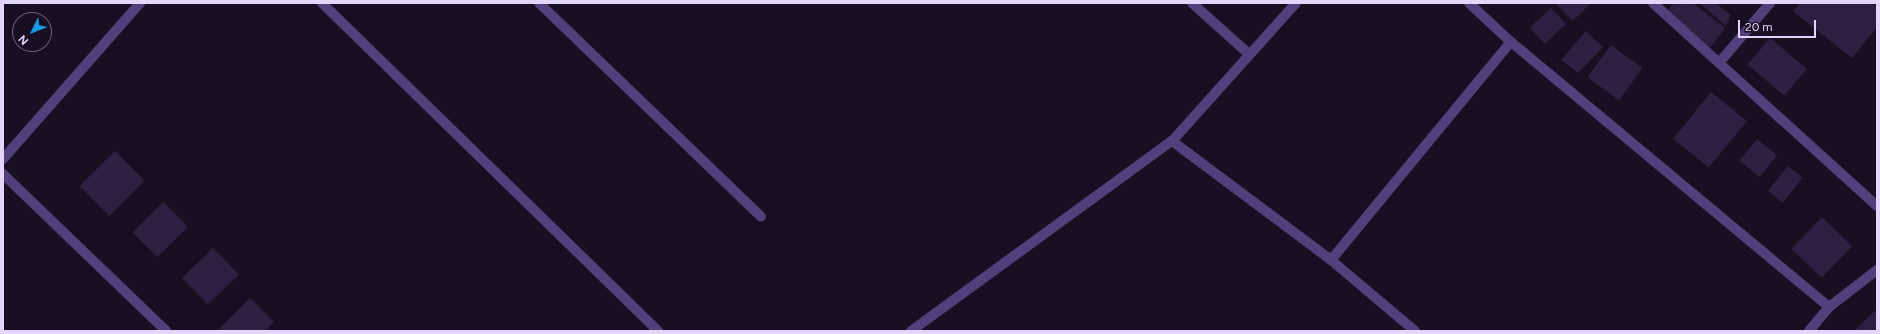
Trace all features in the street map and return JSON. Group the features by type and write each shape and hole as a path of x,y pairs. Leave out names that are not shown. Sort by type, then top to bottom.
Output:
{"street":[{"path":"3,159 140,3"},
{"path":"322,3 658,331"},
{"path":"539,3 761,217"},
{"path":"1192,3 1250,54"},
{"path":"911,331 1172,140 1296,3"},
{"path":"1469,3 1511,42 1829,307"},
{"path":"1653,3 1877,206"},
{"path":"1719,62 1770,3"},
{"path":"1331,260 1511,42"},
{"path":"1172,140 1331,260 1415,331"},
{"path":"3,174 166,331"},
{"path":"1809,331 1829,307 1877,270"}],"building":[{"path":"1555,3 1591,3 1573,21"},
{"path":"1673,3 1693,3 1725,28 1710,48 1668,11"},
{"path":"1699,3 1716,3 1731,15 1726,26"},
{"path":"1800,3 1872,3 1877,7 1877,27 1852,58 1793,11"},
{"path":"1551,8 1566,24 1545,44 1530,28"},
{"path":"1586,31 1603,47 1578,73 1561,60"},
{"path":"1770,38 1807,69 1784,96 1748,65"},
{"path":"1611,45 1643,68 1619,100 1587,77"},
{"path":"1711,92 1747,121 1709,168 1673,139"},
{"path":"1757,139 1777,155 1760,177 1739,161"},
{"path":"115,151 145,181 109,216 80,186"},
{"path":"1788,166 1803,178 1783,203 1768,191"},
{"path":"163,202 188,227 157,257 133,232"},
{"path":"1822,217 1852,246 1822,278 1791,249"},
{"path":"213,248 239,275 208,304 182,278"},
{"path":"250,298 274,322 265,331 217,331"},
{"path":"1877,309 1877,331 1859,331 1856,329"}]}
